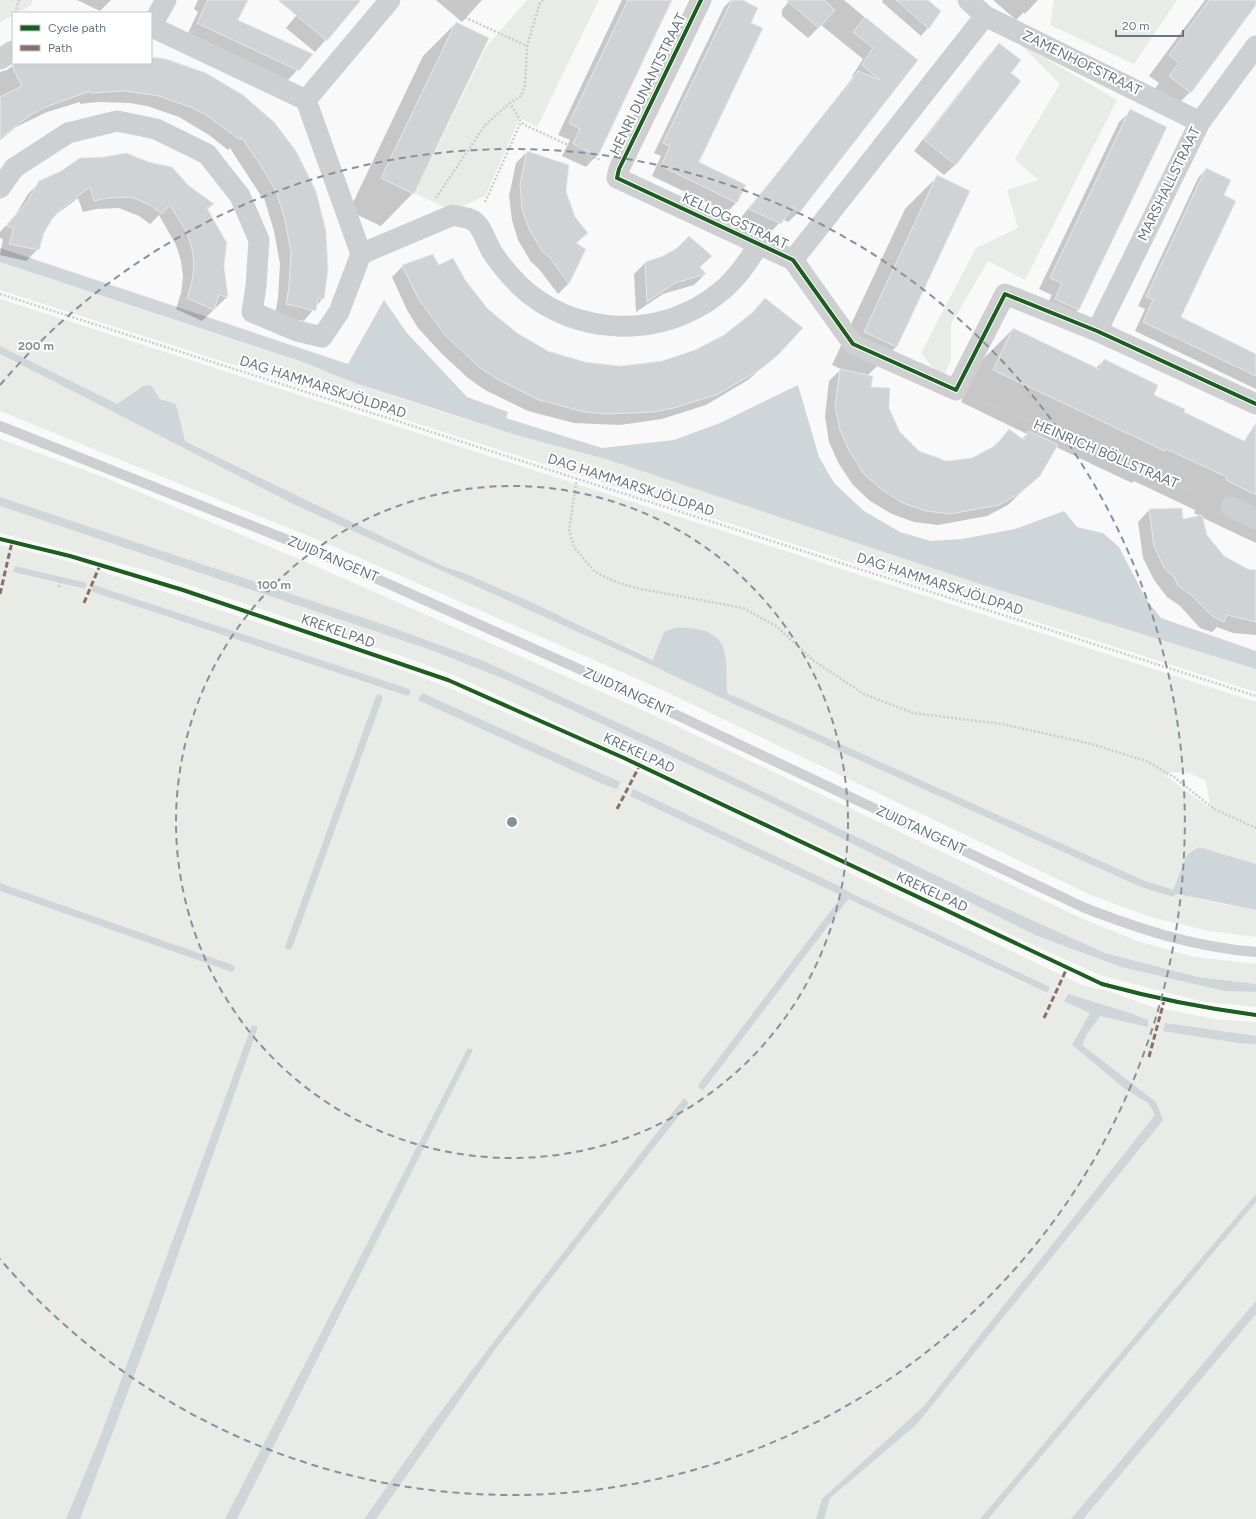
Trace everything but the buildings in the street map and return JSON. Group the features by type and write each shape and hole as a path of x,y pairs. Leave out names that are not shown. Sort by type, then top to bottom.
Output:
{"street":[{"path":"152,25 166,0"},
{"path":"306,100 390,0"},
{"name":"HENRI DUNANTSTRAAT","path":"618,173 701,0"},
{"name":"ZAMENHOFSTRAAT","path":"968,0 985,16 1200,122"},
{"name":"KELLOGGSTRAAT","path":"793,260 985,16"},
{"path":"0,188 14,168 68,133 117,122 156,129 207,154 240,196 259,240 256,286 252,312 297,330 322,337 339,312 361,254 306,100 152,27"},
{"path":"0,60 12,52"},
{"name":"MARSHALLSTRAAT","path":"1097,331 1200,122 1253,58"},
{"name":"KELLOGGSTRAAT","path":"618,173 793,260 853,344 956,390"},
{"path":"361,254 453,215 475,221 504,269 519,286 536,299 555,311 575,319 618,327 640,326 661,322 682,315 701,306 719,293 735,278 749,262 759,244"},
{"path":"956,390 1005,294 1097,331 1256,404"},
{"path":"1231,507 1256,519"}],"lane":[{"name":"ZUIDTANGENT","path":"0,426 316,551 588,673 1085,908 1144,931 1200,944 1256,952"}],"path":[{"path":"15,12 19,0"},
{"path":"443,0 464,17 527,46"},
{"path":"425,227 429,208 485,125 510,103 521,96 525,85 527,46 540,4 543,0"},
{"path":"510,103 521,122 618,173"},
{"path":"475,221 482,210 521,122"},
{"path":"577,478 569,530 574,547 595,572 616,582 636,588 743,608 776,626 814,661 864,694 913,713 1002,724 1092,744 1146,761 1174,776 1214,809 1256,828"},
{"path":"59,587 62,575"}],"shaded area":[{"path":"0,0 33,0 31,5 19,12 12,12 12,16 0,22"},
{"path":"527,0 599,0 537,127 520,118 485,196 452,211 415,193 487,46"},
{"path":"1054,0 1177,0 1134,64 1050,25"},
{"path":"1019,43 1117,100 1025,280 988,261 951,324 951,360 942,379 921,353 976,248 1018,228 1007,190 1038,180 1015,159 1060,84"},
{"path":"0,248 348,364 384,300 407,333 467,397 508,412 506,418 602,448 674,440 720,423 798,385 819,457 834,483 864,511 900,532 931,541 962,539 1015,529 1064,511 1077,527 1103,533 1119,547 1146,599 1161,618 1256,651 1256,669 977,583 609,460 513,434 352,382 303,362 0,262"},
{"path":"0,262 303,362 416,404 532,439 609,460 1256,669 1256,692 0,290"},
{"path":"0,299 1256,702 1256,864 1199,847 1172,893 1256,910 1256,937 1210,931 1150,917 1091,895 656,687 323,542 0,411 0,354 297,506 649,664 749,711 644,655 531,602 464,573 445,567 184,440 176,404 160,399 151,385 142,386 117,404 0,346","holes":["1171,772 1189,773 1206,781 1211,809 1166,776"]},
{"path":"0,346 117,404 143,386 151,385 160,399 176,404 185,441 445,567 464,573 531,602 653,660 664,632 684,627 709,633 717,638 722,644 725,652 727,693 751,712 649,664 297,506 0,354"},
{"path":"0,439 103,477 313,565 649,713 1081,918 1137,941 1194,957 1256,964 1256,984 1198,977 1105,953 979,896 671,747 484,661 388,626 0,497"},
{"path":"0,497 388,626 484,661 671,747 979,896 1105,953 1198,977 1256,984 1256,992 1224,991 1121,967 1037,936 759,797 509,681 428,649 0,506"},
{"path":"0,506 428,649 509,681 759,797 1037,936 1121,967 1224,991 1256,992 1256,1007 1205,1002 1102,976 456,676 413,660 141,569 0,533"},
{"path":"0,545 45,555 95,569 408,672 454,690 640,772 1082,985 1112,992 1149,1006 1220,1020 1256,1022 1256,1519 367,1519 371,1511 364,1519 0,1519","holes":["14,566 86,583 87,583 84,589 13,572","419,700 617,789 605,785","630,796 841,887 1050,987 1046,993"]},
{"path":"15,566 87,583 85,589 13,572"},
{"path":"422,693 620,782 617,789 605,785 418,700"},
{"path":"633,789 1050,987 1047,993 630,796"},
{"path":"1199,847 1256,864 1256,910 1172,893 1187,855"},
{"path":"1068,994 1148,1020 1148,1027 1100,1016 1087,1034 1082,1045 1156,1102 1163,1120 916,1425 830,1498 824,1519 816,1519 822,1499 924,1406 1155,1115 1148,1103 1125,1089 1072,1045 1090,1013 1064,1001"},
{"path":"1165,1023 1256,1036 1256,1044 1239,1043 1163,1031"},
{"path":"252,1025 258,1027 156,1317 80,1519 66,1519 99,1440"},
{"path":"468,1048 473,1050 237,1519 225,1519"},
{"path":"684,1098 689,1103 496,1348 376,1519 364,1519 430,1426 492,1344"},
{"path":"1256,1194 1256,1202 988,1519 980,1519"},
{"path":"1256,1301 1256,1314 1083,1519 1071,1519"}],"waterway":[{"path":"95,589 407,692"},
{"path":"289,946 379,698"},
{"path":"732,699 1143,884 1172,893"},
{"path":"0,887 231,968"},
{"path":"702,1086 847,895"}],"marked path":[{"path":"0,594 12,542"},
{"path":"84,603 100,565"},
{"path":"617,809 640,765"},
{"path":"1044,1018 1067,968"},
{"path":"1149,1057 1164,1001"}],"cycle path":[{"path":"701,0 619,169 617,178 793,260 853,344 956,390 1005,294 1097,331 1256,404"},
{"name":"KREKELPAD","path":"0,539 70,556 183,590 448,680 624,758 1102,984 1178,1002 1256,1015"}]}
